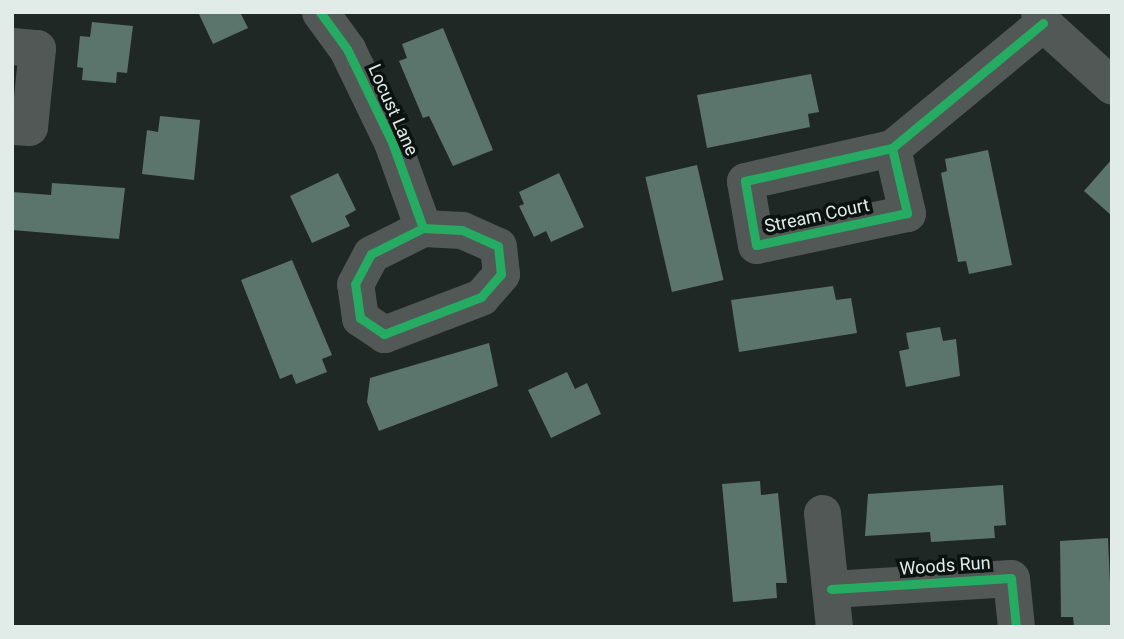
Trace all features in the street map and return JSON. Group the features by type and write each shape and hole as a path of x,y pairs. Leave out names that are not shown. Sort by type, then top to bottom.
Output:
{"street":[{"name":"Locust Lane","path":"320,12 364,84 424,228"},
{"path":"891,148 1041,17 1112,86"},
{"path":"12,46 37,48 29,127 12,126"},
{"path":"822,513 834,627"},
{"name":"Woods Run","path":"831,589 1011,578 1016,627"}],"building":[{"path":"198,12 240,12 248,28 213,44"},
{"path":"92,22 133,26 127,73 117,72 116,83 82,80 83,68 77,67 80,36 90,37"},
{"path":"443,28 493,150 453,166 429,116 423,118 399,61 407,58 402,44"},
{"path":"811,74 819,112 808,114 810,127 707,148 697,95"},
{"path":"160,116 200,120 194,180 142,174 147,130 158,132"},
{"path":"988,150 1012,265 969,274 966,261 958,262 941,173 947,171 945,159"},
{"path":"1112,159 1112,216 1084,191"},
{"path":"697,165 724,280 672,292 645,177"},
{"path":"338,173 356,210 345,216 350,226 312,243 290,196"},
{"path":"559,173 584,227 551,242 546,231 534,237 519,206 524,204 519,192"},
{"path":"52,183 125,188 119,239 12,230 12,192 51,195"},
{"path":"292,260 332,355 322,359 327,372 296,384 292,374 280,379 241,280"},
{"path":"833,286 836,300 851,298 857,333 739,352 731,300"},
{"path":"940,327 943,341 956,339 960,376 906,387 899,351 909,349 906,333"},
{"path":"489,343 498,386 379,431 367,402 370,378"},
{"path":"567,372 575,389 587,383 601,414 551,438 528,390"},
{"path":"760,481 761,495 778,493 787,583 776,583 777,598 733,602 722,484"},
{"path":"1003,485 1006,525 994,526 995,538 931,542 930,532 865,536 868,494"},
{"path":"1108,538 1112,627 1074,627 1073,617 1061,617 1060,541"}],"cycle path":[{"path":"320,12 347,49 392,142 423,228"},
{"name":"Stream Court","path":"892,148 907,213 756,245 745,181 892,148 1043,23"},
{"path":"423,228 462,230 498,246 501,274 481,297 384,334 360,318 355,284 371,254 423,228"},
{"path":"831,589 1011,578 1016,627"}]}
